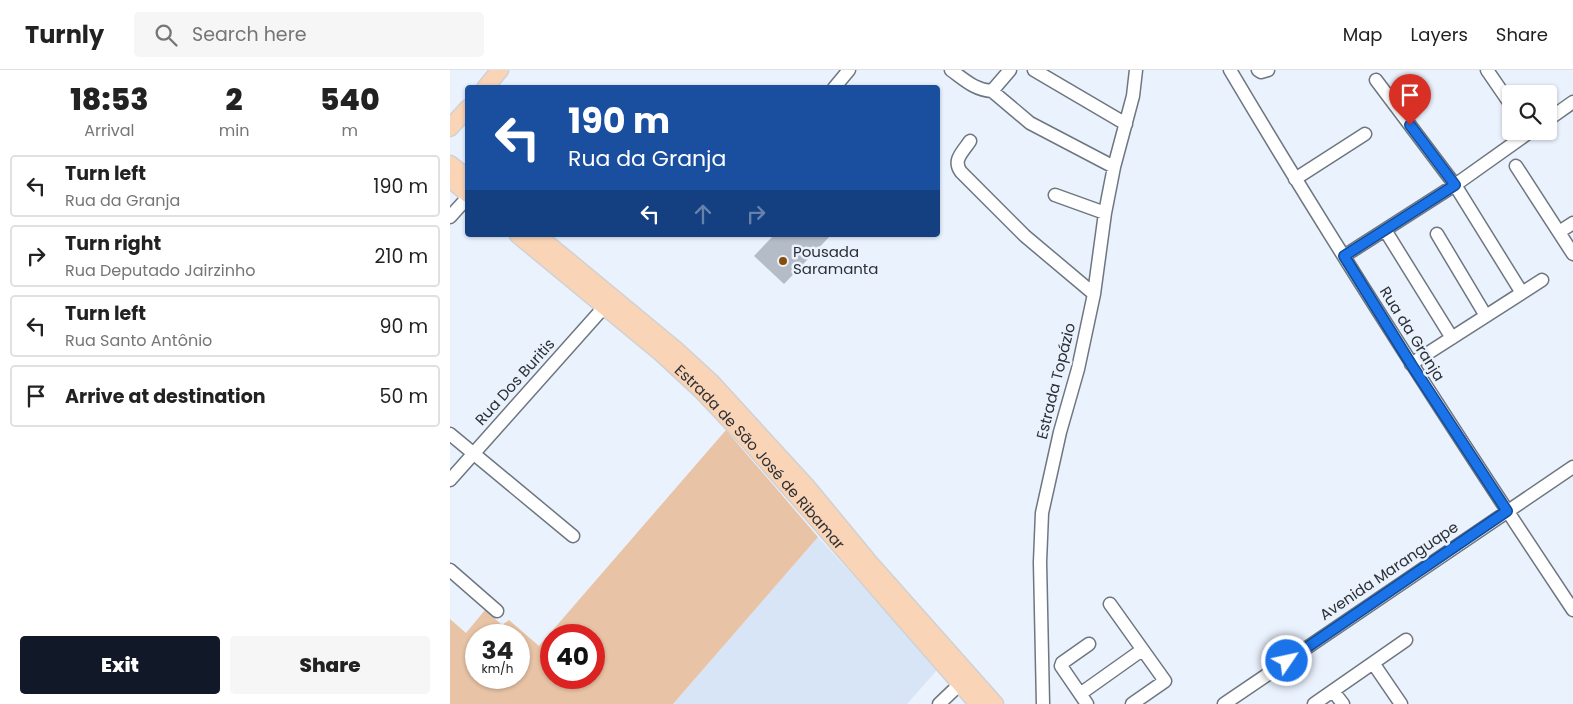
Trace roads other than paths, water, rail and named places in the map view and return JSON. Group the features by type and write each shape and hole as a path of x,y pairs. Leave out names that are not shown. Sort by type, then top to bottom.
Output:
{"main road":[{"path":"488,85 500,70"},
{"path":"450,128 465,111"},
{"path":"450,164 465,176"},
{"path":"450,179 465,193"},
{"name":"Estrada de São José de Ribamar","path":"520,237 662,353 728,418 978,704"},
{"name":"Estrada de São José de Ribamar","path":"538,237 675,349 711,382 795,474 995,704"}],"street":[{"path":"836,85 849,70"},
{"path":"952,70 973,87 992,91 1030,123 1114,167"},
{"path":"992,91 1010,70"},
{"path":"1034,70 1126,124"},
{"name":"Rua da Granja","path":"1230,70 1295,179 1411,364 1573,610"},
{"path":"1258,70 1261,72 1268,70"},
{"path":"1487,70 1502,91"},
{"name":"Estrada Topázio","path":"1043,704 1040,562 1042,513 1060,432 1078,369 1094,294 1104,213 1133,96 1132,72"},
{"path":"1376,80 1455,185 1522,293"},
{"path":"1557,113 1573,102"},
{"path":"1295,179 1365,134"},
{"path":"1344,256 1455,185 1518,140"},
{"path":"970,141 956,161 961,172 1025,236 1094,294"},
{"path":"1516,166 1573,254"},
{"path":"1055,195 1104,213"},
{"path":"450,217 465,200"},
{"path":"1559,232 1573,223"},
{"path":"1385,230 1452,338"},
{"path":"1437,234 1486,316"},
{"path":"1411,364 1542,280"},
{"name":"Rua Dos Buritis","path":"450,480 605,306"},
{"path":"450,434 573,536"},
{"name":"Avenida Maranguape","path":"1224,704 1573,466"},
{"path":"450,570 497,611"},
{"path":"1110,604 1165,681 1132,704"},
{"path":"1314,704 1406,640"},
{"path":"1088,644 1062,663 1061,666 1083,699 1142,650"},
{"path":"1374,663 1401,704"},
{"path":"939,704 960,684"},
{"path":"1334,691 1342,704"}],"place":[{"name":"Pousada Saramanta","path":"783,261"}]}
